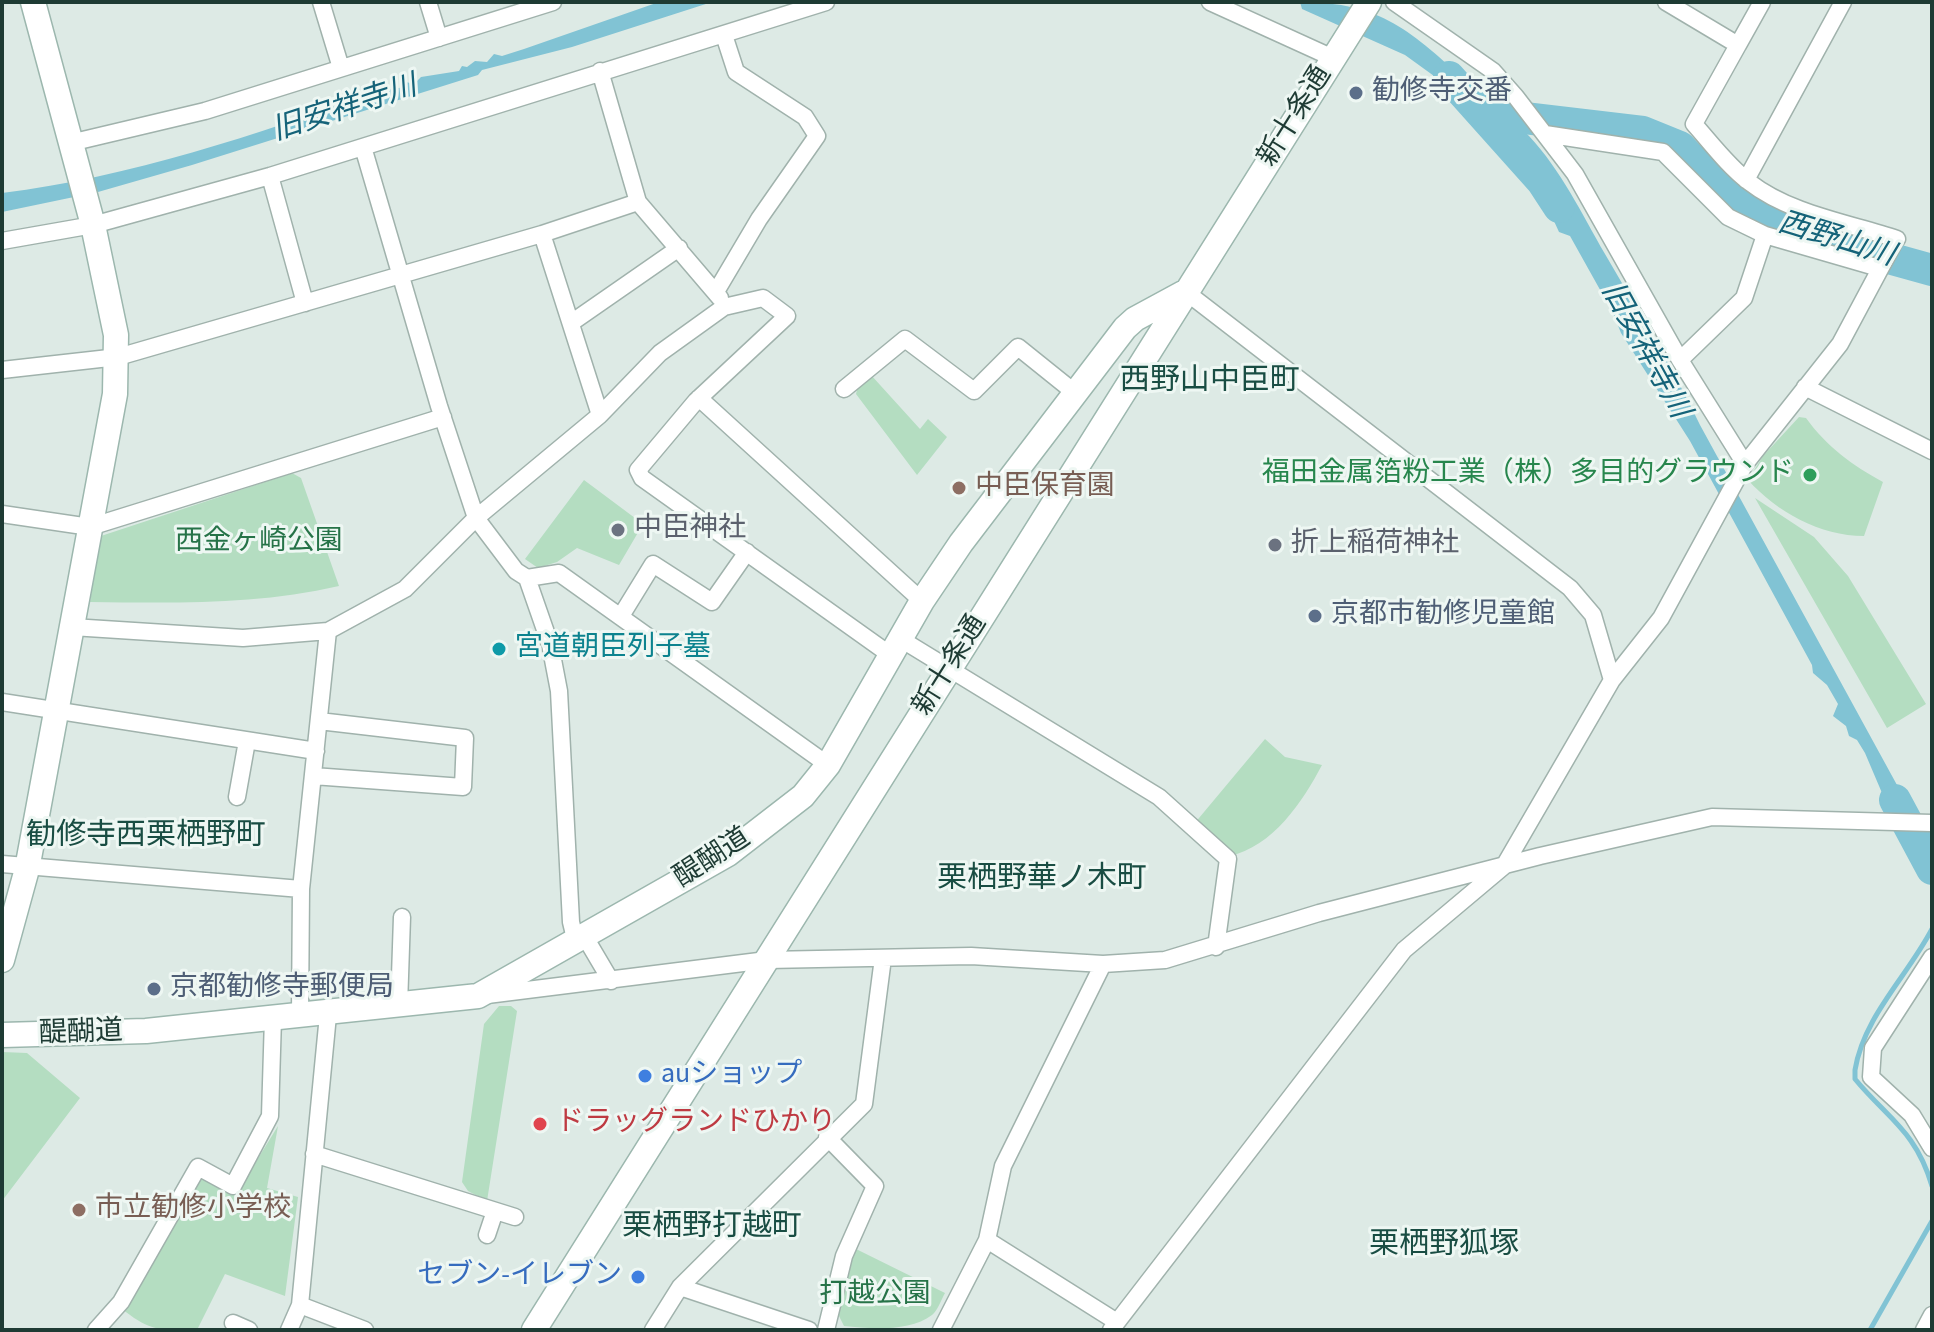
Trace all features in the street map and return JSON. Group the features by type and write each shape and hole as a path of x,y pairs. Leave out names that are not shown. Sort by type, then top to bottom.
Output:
{"street":[{"path":"2,960 27,869 118,357 90,214 33,2"},
{"path":"321,2 341,68"},
{"path":"428,2 439,38"},
{"path":"72,150 439,38 531,5 553,2"},
{"path":"2,241 90,214 270,176 826,2"},
{"path":"1210,2 1339,49"},
{"name":"新十条通","path":"534,1330 1369,2"},
{"path":"1394,2 1493,71 1545,134 1575,174 1680,360 1745,464"},
{"path":"1666,2 1738,45"},
{"path":"987,1240 1114,1326 1404,950 1504,866 1612,680 1661,618 1745,464 1840,344 1880,265 1896,241 1783,203 1746,180 1694,124 1762,2"},
{"path":"1746,180 1843,2"},
{"path":"717,290 759,219 817,136 805,117 736,72 724,35"},
{"path":"600,71 638,202 717,290 724,307"},
{"path":"1545,134 1663,152 1728,217 1765,235 1880,265"},
{"path":"363,147 476,518 516,571 527,578 550,644 559,691 571,922 611,981"},
{"path":"270,176 305,303"},
{"path":"2,370 118,357 542,234 638,202"},
{"path":"542,234 600,415"},
{"path":"1680,360 1744,298 1765,235"},
{"path":"571,323 679,248"},
{"path":"1186,292 1570,588 1593,615 1612,680"},
{"name":"醍醐道","path":"2,1035 146,1031 300,1015 328,1015 478,996 728,854 803,796 828,765 922,601 1074,392 1135,319 1186,292"},
{"path":"72,627 243,638 328,631 405,589 476,518 600,415 660,353 724,307 763,298 787,316 699,398 638,470 642,478 747,552 894,646 948,670 1159,797 1228,859 1216,947"},
{"path":"844,389 905,339 974,391 1018,347 1074,392"},
{"path":"1805,387 1932,451"},
{"path":"699,398 922,601"},
{"path":"2,514 90,527 443,417"},
{"path":"621,616 653,564 712,602 747,552"},
{"path":"527,578 559,573 828,765"},
{"path":"300,1015 301,889 328,631"},
{"path":"2,702 316,751"},
{"path":"313,776 463,787 465,738 319,721"},
{"path":"237,797 247,741"},
{"path":"478,996 767,960 979,956 1103,964 1165,960 1216,947 1319,913 1712,817 1928,823"},
{"path":"2,864 27,869 301,889"},
{"path":"399,1006 402,917"},
{"path":"1928,1142 1912,1115 1871,1077 1873,1048 1932,957"},
{"path":"653,1330 680,1287 827,1137 864,1104 883,958"},
{"path":"941,1330 987,1240 1003,1166 1103,964"},
{"path":"289,1330 300,1305 328,1015"},
{"path":"96,1330 121,1302 198,1167 233,1186 270,1116 273,1018"},
{"path":"1928,1142 1932,1120"},
{"path":"826,1330 844,1256 875,1186 827,1137"},
{"path":"314,1154 515,1217"},
{"path":"487,1235 495,1211"},
{"path":"680,1287 809,1330"},
{"path":"300,1305 365,1330"},
{"path":"1924,1330 1932,1315"},
{"path":"233,1323 249,1330"}],"green space":[{"path":"871,375 920,429 928,419 947,437 917,475 856,394 858,386"},
{"name":"福田金属箔粉工業（株）多目的グラウンド","path":"1799,417 1806,418 1841,454 1883,482 1864,536 1831,532 1800,520 1772,502 1748,480 1763,456"},
{"name":"西金ヶ崎公園","path":"292,473 301,478 339,586 246,600 90,602 101,536"},
{"path":"584,480 643,524 619,565 577,548 557,562 538,568 525,559"},
{"path":"1755,498 1814,537 1848,576 1926,704 1887,728"},
{"path":"1265,739 1285,757 1322,765 1296,807 1273,833 1245,851 1229,856 1194,824"},
{"path":"499,1006 511,1006 517,1011 487,1201 468,1191 462,1182 484,1024"},
{"path":"2,1052 27,1053 80,1098 2,1201"},
{"path":"278,1126 267,1188 298,1197 285,1296 225,1274 197,1330 148,1326 121,1308 197,1179 206,1177 236,1194"},
{"name":"打越公園","path":"854,1248 945,1293 938,1308 923,1320 901,1327 844,1326 837,1312"}],"water":[{"path":"659,2 712,2 572,47 482,70 478,75 192,165 98,192 2,212 2,193 98,176 192,152 378,91 405,87 406,82 414,84 421,77 459,71 462,66 467,67 475,61 487,62 494,54 502,56"},
{"path":"1300,2 1328,3 1374,14 1412,35 1514,122 1551,163 1666,360 1926,838 1902,840 1865,753 1857,740 1849,736 1846,726 1833,716 1838,704 1827,685 1813,673 1812,665 1690,441 1621,333 1570,236 1559,232 1548,208 1553,198 1499,123 1405,55 1302,9"}],"waterway":[{"name":"旧安祥寺川","path":"1449,77 1542,181 1559,207"},
{"name":"西野山川","path":"1482,113 1643,132 1680,147 1724,194 1777,227 1932,270"},
{"name":"旧安祥寺川","path":"1895,800 1932,869"},
{"name":"旧安祥寺川","path":"1930,866 1932,876"},
{"path":"1932,929 1867,1032 1855,1070 1855,1079 1900,1127 1918,1152 1932,1186"},
{"path":"1870,1330 1932,1221"}],"place":[{"name":"勧修寺交番","path":"1356,93"},
{"name":"福田金属箔粉工業（株）多目的グラウンド","path":"1810,475"},
{"name":"中臣保育園","path":"959,488"},
{"name":"中臣神社","path":"618,530"},
{"name":"折上稲荷神社","path":"1275,545"},
{"name":"京都市勧修児童館","path":"1315,616"},
{"name":"宮道朝臣列子墓","path":"499,649"},
{"name":"京都勧修寺郵便局","path":"154,989"},
{"name":"auショップ","path":"645,1076"},
{"name":"ドラッグランドひかり","path":"540,1124"},
{"name":"市立勧修小学校","path":"79,1210"},
{"name":"セブン-イレブン","path":"638,1277"}],"district":[{"name":"西野山中臣町","path":"1210,382"},
{"name":"勧修寺西栗栖野町","path":"146,837"},
{"name":"栗栖野華ノ木町","path":"1042,880"},
{"name":"栗栖野打越町","path":"712,1228"},
{"name":"栗栖野狐塚","path":"1444,1246"}]}
